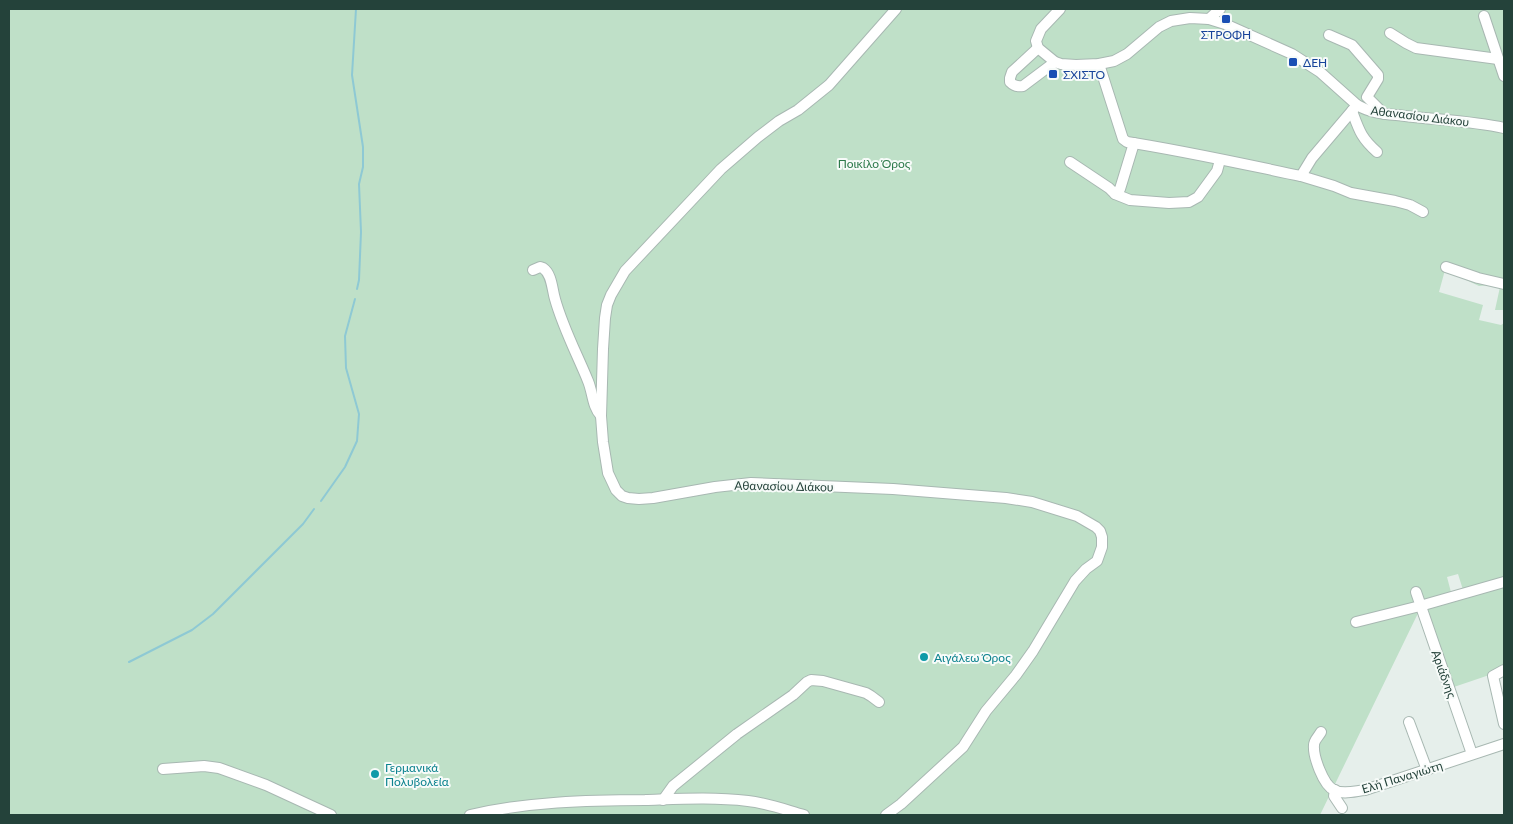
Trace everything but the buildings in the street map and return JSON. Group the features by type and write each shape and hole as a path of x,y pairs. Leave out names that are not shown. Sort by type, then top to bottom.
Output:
{"street":[{"name":"Αθανασίου Διάκου","path":"886,815 924,784 963,746 986,711 1033,652 1075,581 1096,561 1102,548 1100,531 1077,516 1032,502 1006,498 893,489 751,483 714,486 639,500 628,498 622,496 616,490 608,473 601,416 605,318 611,295 625,271 721,169 765,131 798,110 829,85 896,9"},
{"path":"1038,48 1012,72 1010,82 1013,85 1023,86 1055,62 1038,48 1037,37 1041,29 1060,9"},
{"path":"1209,19 1220,9"},
{"path":"1484,16 1504,76"},
{"name":"Αθανασίου Διάκου","path":"1055,62 1076,65 1114,61 1127,54 1160,27 1171,21 1190,18 1209,19 1225,24 1292,54 1320,72 1354,108 1384,114 1474,122 1504,128"},
{"path":"1390,33 1416,48 1498,59"},
{"path":"1329,35 1352,45 1378,75 1378,79 1368,97 1384,114"},
{"path":"1099,64 1123,139 1127,142 1179,150 1301,176 1351,193 1410,205 1423,212"},
{"path":"1354,108 1361,135 1377,152"},
{"path":"1301,176 1312,158 1354,108"},
{"path":"1115,194 1120,189 1134,143"},
{"path":"1070,162 1110,188 1115,194 1130,200 1169,203 1189,202 1198,197 1217,171 1220,160"},
{"path":"533,270 540,267 549,274 554,299 562,321 588,381 596,410 601,416"},
{"path":"1446,267 1478,278 1504,284"},
{"path":"1356,622 1504,582"},
{"name":"Αριάδνης","path":"1416,592 1472,754"},
{"path":"1504,670 1493,676 1504,724"},
{"path":"664,800 673,786 724,744 811,680 823,681 866,693 878,702"},
{"path":"1409,722 1427,770"},
{"path":"1321,732 1314,743 1315,757 1325,781 1335,790 1334,796 1342,808"},
{"name":"Ελή Παναγιώτη","path":"1335,790 1345,793 1364,790 1504,744"},
{"path":"164,769 204,766 224,769 266,785 331,815"},
{"path":"470,815 499,808 538,804 602,800 692,798 723,798 750,801 804,815"}],"green space":[{"name":"Ποικίλο Όρος","path":"9,9 1504,9 1504,284 1479,286 1445,270 1439,292 1483,305 1479,320 1501,325 1504,323 1504,580 1464,593 1458,574 1447,577 1452,596 1422,605 1320,815 9,815"},
{"path":"1500,287 1504,288 1504,310 1495,310"},
{"path":"1504,585 1504,670 1451,688 1427,610 1436,604"}],"waterway":[{"path":"356,9 352,75 363,147 363,167 359,184 361,232 357,289"},
{"path":"321,501 345,467 357,441 359,414 346,368 345,336 355,299"},
{"path":"129,662 192,630 213,614 303,524 314,509"}],"place":[{"name":"ΣΤΡΟΦΗ","path":"1226,19"},
{"name":"ΔΕΗ","path":"1293,62"},
{"name":"ΣΧΙΣΤΟ","path":"1053,74"},
{"name":"Αιγάλεω Όρος","path":"924,657"},
{"name":"Γερμανικά Πολυβολεία","path":"375,774"}]}
